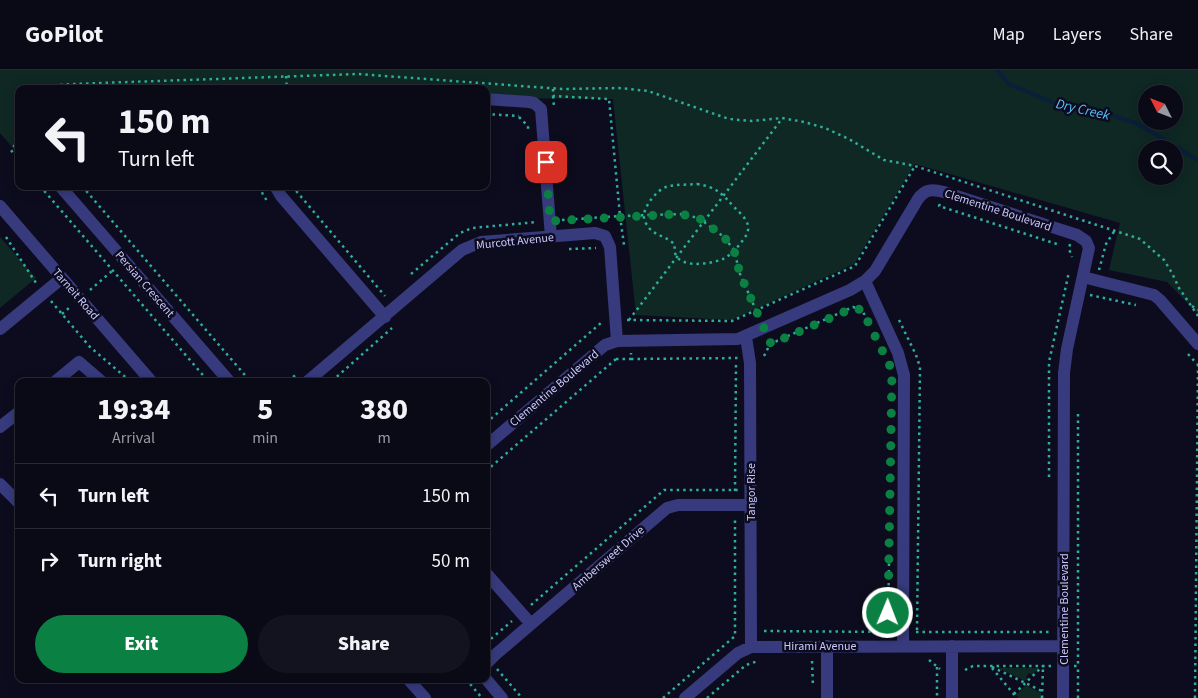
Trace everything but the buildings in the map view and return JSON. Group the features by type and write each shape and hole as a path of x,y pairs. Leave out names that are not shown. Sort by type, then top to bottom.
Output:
{"street":[{"path":"490,99 529,102 534,103 541,109 551,237"},
{"name":"Persian Crescent","path":"63,190 226,378"},
{"path":"277,190 385,316"},
{"name":"Clementine Boulevard","path":"490,443 603,347 623,341 733,340 746,337 865,281 881,261 920,196 931,190 944,192 1080,236 1086,241 1089,248 1067,349 1064,373 1064,698"},
{"name":"Tarneit Road","path":"0,206 148,378"},
{"name":"Murcott Avenue","path":"310,377 462,250 481,242 601,234 609,242 610,247"},
{"path":"610,247 616,321 623,341"},
{"path":"1083,277 1154,295 1198,344"},
{"path":"0,329 62,278"},
{"path":"865,281 898,352 904,375 903,646"},
{"name":"Tangor Rise","path":"746,337 750,358 751,647"},
{"path":"60,378 79,362 98,378"},
{"path":"0,427 15,415"},
{"path":"0,484 15,499"},
{"name":"Ambersweet Drive","path":"490,660 667,508 678,505 751,505"},
{"path":"490,578 531,624"},
{"path":"827,646 827,698"},
{"path":"952,646 952,698"},
{"name":"Hirami Avenue","path":"751,647 1064,646"},
{"path":"685,698 738,653 751,647"},
{"path":"412,683 425,698"},
{"path":"489,683 502,698"}],"path":[{"path":"286,76 287,85"},
{"path":"553,89 555,114"},
{"path":"553,96 609,99 624,254"},
{"path":"629,320 782,118"},
{"path":"490,420 603,321 732,321 855,266 915,166"},
{"path":"682,185 708,186 724,196 745,218 749,227 748,233 734,251 723,259 687,264 677,257 674,250 675,245 651,229 643,215 655,195 664,188 682,185"},
{"path":"43,190 205,378"},
{"path":"85,190 247,378"},
{"path":"295,190 386,296 376,306"},
{"path":"406,279 447,243 472,228 620,216 680,214 699,218 724,237 734,251 740,274 771,344"},
{"path":"564,220 566,250 610,247 624,244"},
{"path":"1115,230 1103,252 1093,296 1139,306"},
{"path":"6,237 13,245 31,277 90,346 127,378"},
{"path":"1190,305 1198,310"},
{"path":"490,468 616,359 750,358 764,356 771,344 853,308 862,310 864,314 877,308"},
{"path":"629,310 629,320 623,341 631,359"},
{"path":"898,320 916,355 920,368 917,632"},
{"path":"335,378 397,324"},
{"path":"603,347 616,359"},
{"path":"1185,350 1198,364 1194,698"},
{"path":"663,698 735,636 736,358"},
{"path":"1078,412 1078,698"},
{"path":"490,640 664,490 751,490"},
{"path":"727,519 736,519"},
{"path":"888,647 889,554"},
{"path":"708,698 746,665 764,660"},
{"path":"813,689 812,660 827,661"},
{"path":"928,660 940,669 966,670 973,666 1078,666"},
{"path":"490,664 522,698"},
{"path":"991,666 1042,692"},
{"path":"991,666 1017,698"},
{"path":"1014,694 1043,666"},
{"path":"1042,698 1043,666"},
{"path":"937,667 937,698"},
{"path":"469,683 482,698"}],"green space":[{"path":"0,70 1198,70 1198,314 1167,282 1109,270 1120,223 915,164 854,264 732,320 636,315 613,99 490,98 490,85 15,85 15,150 0,133"},
{"path":"0,237 36,278 0,308"},
{"path":"998,668 1039,668 1032,675 1029,673 1026,677 1028,679 1025,681"},
{"path":"1026,685 1041,693 1041,698 1019,698 1016,695"}],"waterway":[{"name":"Dry Creek","path":"997,70 1009,84 1059,105 1094,109 1138,124 1198,160"}],"route":[{"path":"546,162 550,221 680,214 699,218 724,237 734,250 740,274 771,344 853,308 862,310 892,370 888,613"}]}
